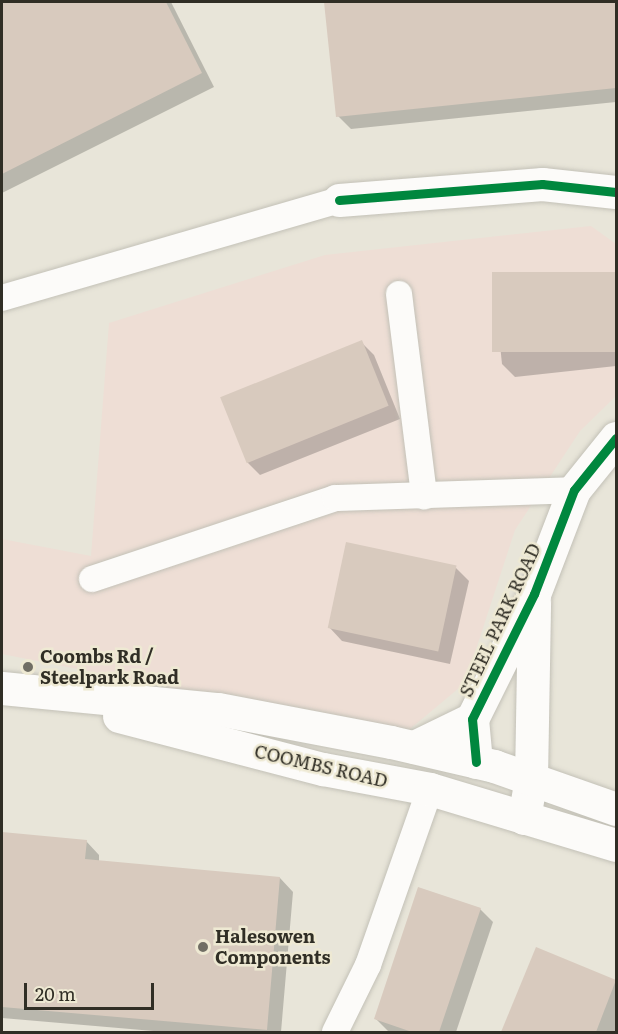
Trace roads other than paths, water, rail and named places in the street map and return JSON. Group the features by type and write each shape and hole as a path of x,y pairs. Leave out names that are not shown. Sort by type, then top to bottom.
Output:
{"main road":[{"path":"339,200 542,184 616,192"},
{"name":"STEEL PARK ROAD","path":"476,762 472,719 534,594 574,490 616,438"},
{"name":"STEEL PARK ROAD","path":"528,798 534,594"},
{"name":"COOMBS ROAD","path":"13,689 323,769 430,789 616,809"},
{"name":"COOMBS ROAD","path":"13,689 218,709 414,747 476,762"},
{"name":"STEEL PARK ROAD","path":"414,747 472,719"},
{"path":"476,762 478,779 528,798 591,817 611,843"}],"lane":[{"path":"2,297 339,200"},
{"path":"399,294 424,496"},
{"path":"92,579 335,498 574,490"},
{"path":"335,1032 368,965 430,789"}],"place":[{"name":"Coombs Rd / Steelpark Road","path":"28,667"},
{"name":"Halesowen Components","path":"203,947"}]}
